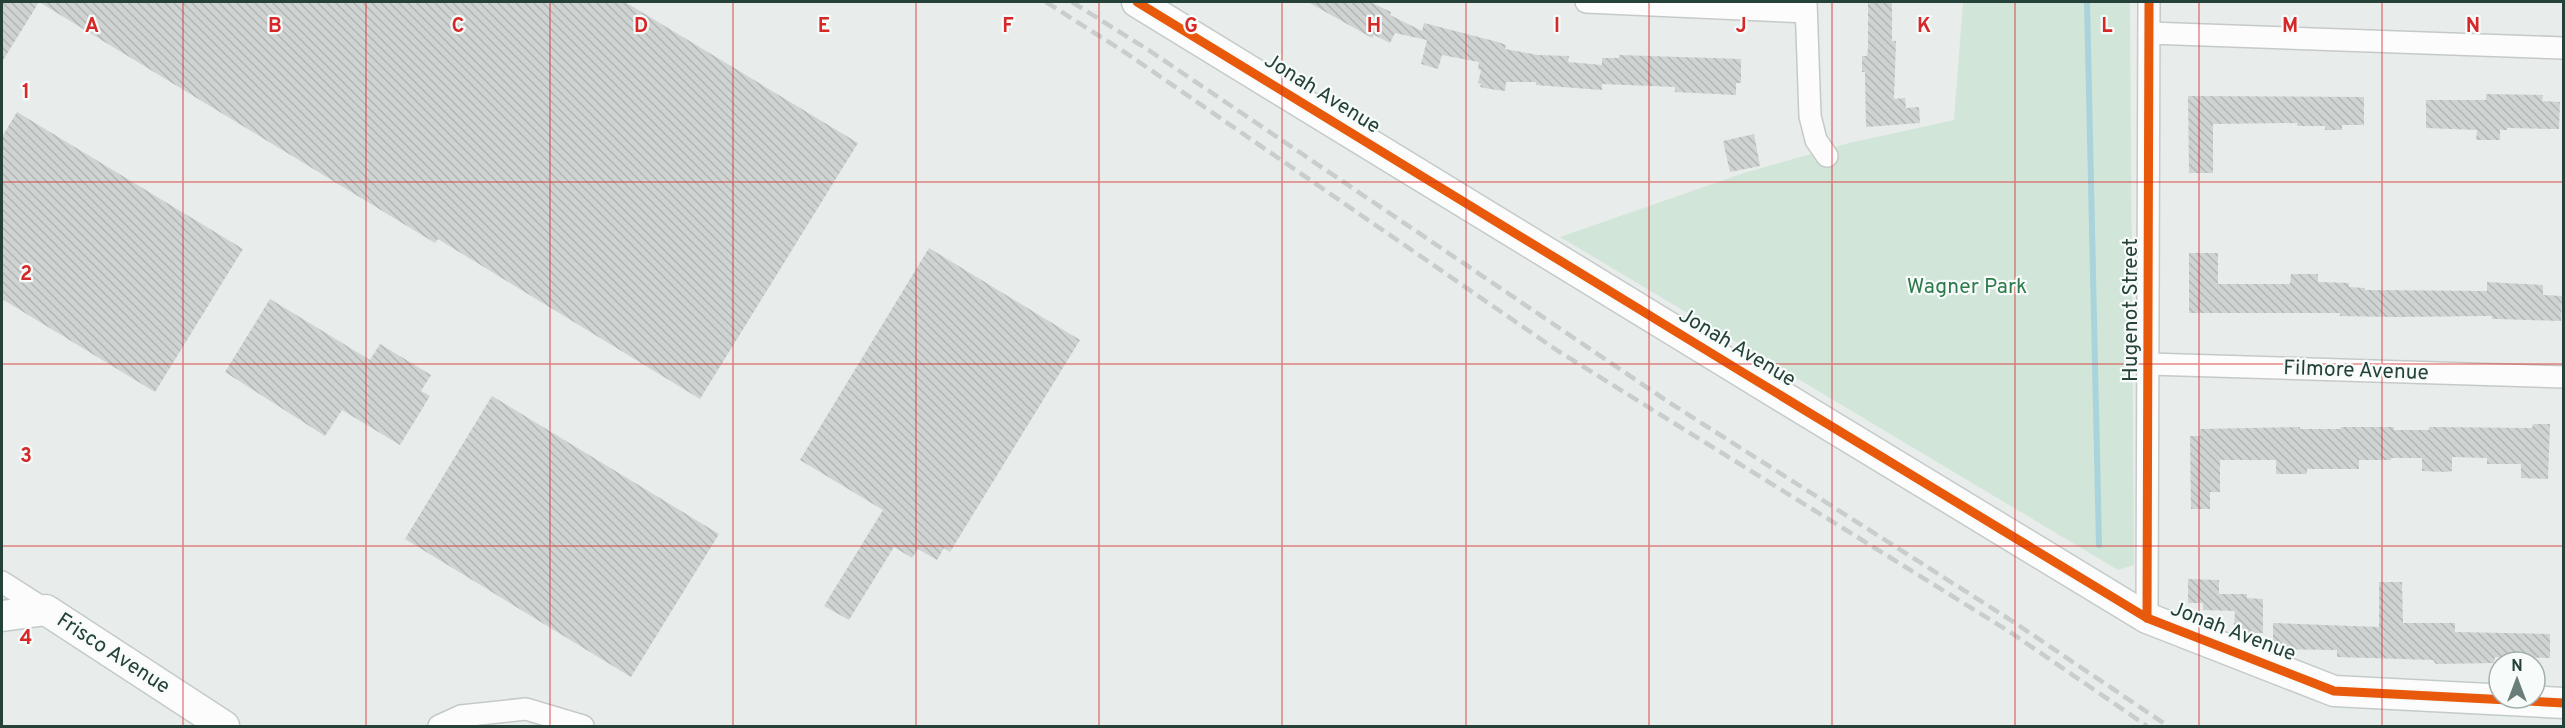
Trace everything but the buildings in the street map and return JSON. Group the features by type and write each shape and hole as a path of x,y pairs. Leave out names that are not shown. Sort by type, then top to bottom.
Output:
{"street":[{"name":"Jonah Avenue","path":"1137,2 2147,618 2334,691 2564,703"},
{"path":"1586,2 1806,7 1810,116 1816,140 1827,156"},
{"name":"Hugenot Street","path":"2147,618 2149,2"},
{"path":"2149,33 2564,48"},
{"name":"Filmore Avenue","path":"2149,364 2564,377"},
{"name":"Frisco Avenue","path":"2,582 224,726"},
{"path":"2,616 46,610"},
{"path":"439,726 461,716 526,709 583,726"}],"green space":[{"name":"Wagner Park","path":"1963,2 2130,2 2134,565 2118,570 1560,237 1744,173 1849,143 1954,120"}],"waterway":[{"path":"2087,2 2099,545"}],"railway":[{"path":"1046,2 1126,53 1558,351 2010,632 2147,726"},
{"path":"1072,2 1150,51 1670,403 2009,619 2168,726"}],"cycle path":[{"path":"1137,2 2147,618 2334,691 2564,703"},
{"path":"2147,618 2149,2"}]}
